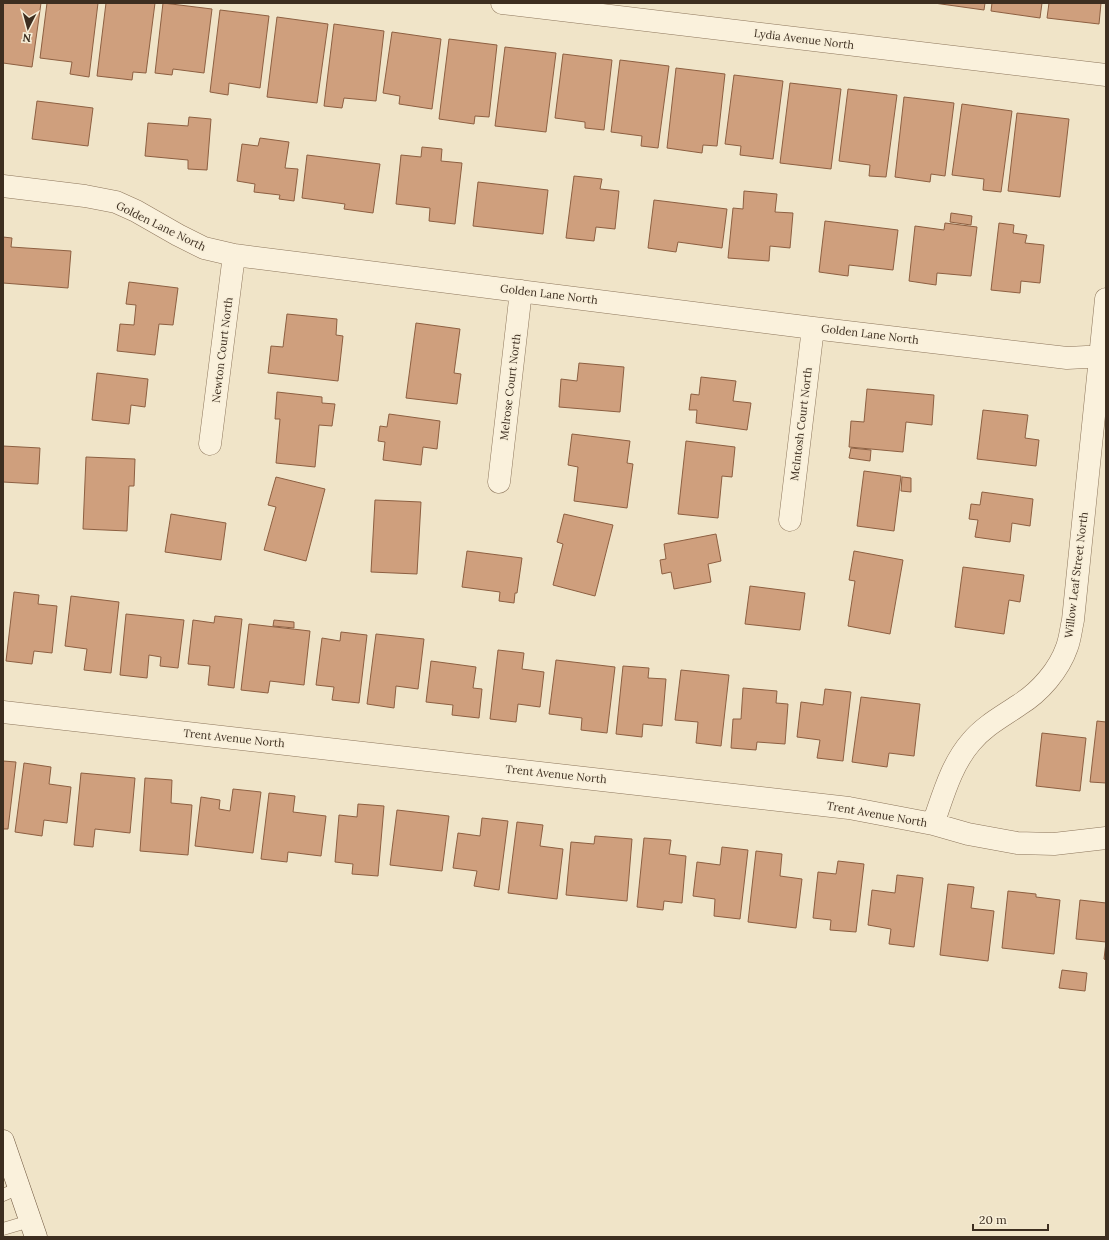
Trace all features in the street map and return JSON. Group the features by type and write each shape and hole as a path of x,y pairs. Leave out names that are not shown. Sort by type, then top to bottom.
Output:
{"street":[{"name":"Lydia Avenue North","path":"502,3 1106,75"},
{"name":"Golden Lane North","path":"3,186 85,196 116,202 136,211 204,248 234,255 813,328 1067,358 1103,356"},
{"name":"Newton Court North","path":"210,444 234,255"},
{"name":"Melrose Court North","path":"499,482 521,291"},
{"name":"Willow Leaf Street North","path":"933,824 958,760 971,741 987,727 1039,690 1055,670 1067,647 1073,620 1103,356 1106,299"},
{"name":"McIntosh Court North","path":"790,520 813,328"},
{"name":"Trent Avenue North","path":"3,712 849,808 933,824 968,834 1017,843 1054,844 1106,838"},
{"path":"3,1141 11,1192 33,1229"}],"lane":[{"path":"3,1229 33,1229"}],"building":[{"path":"3,3 41,3 32,67 3,63"},
{"path":"47,3 98,3 89,77 70,74 72,62 40,58"},
{"path":"106,3 155,3 146,73 133,72 132,80 97,76"},
{"path":"163,3 212,9 204,73 173,69 172,75 155,73"},
{"path":"934,3 985,3 984,10"},
{"path":"992,3 1042,3 1040,18 991,11"},
{"path":"1049,3 1101,3 1099,24 1047,18"},
{"path":"220,10 269,16 260,88 229,83 228,95 210,92"},
{"path":"277,17 328,24 317,103 267,97"},
{"path":"334,24 384,31 376,101 344,98 342,108 324,106"},
{"path":"392,32 441,39 432,109 399,104 400,96 383,93"},
{"path":"449,39 497,45 489,117 475,116 474,124 439,119"},
{"path":"505,47 556,53 546,132 495,126"},
{"path":"563,54 612,60 604,130 585,128 585,122 555,118"},
{"path":"620,60 669,66 658,148 641,146 642,136 611,132"},
{"path":"676,68 725,74 717,146 703,145 702,153 667,148"},
{"path":"734,75 783,81 773,159 740,155 741,146 725,144"},
{"path":"790,83 841,89 831,169 780,163"},
{"path":"848,89 897,95 886,177 869,176 870,165 839,161"},
{"path":"904,97 954,103 945,176 931,174 930,182 895,177"},
{"path":"37,101 93,108 88,146 32,139"},
{"path":"962,104 1012,111 1001,192 983,190 984,179 952,175"},
{"path":"1017,113 1069,119 1060,197 1008,191"},
{"path":"189,117 211,119 207,170 188,169 188,160 145,156 148,123 188,126"},
{"path":"260,138 289,142 285,168 298,169 294,201 279,199 280,195 254,192 255,184 237,181 242,144 258,146"},
{"path":"422,147 442,149 441,161 462,163 455,224 429,221 430,208 396,204 401,155 421,157"},
{"path":"307,155 380,164 373,213 344,209 345,204 302,198"},
{"path":"574,176 602,179 600,189 619,191 615,229 596,227 594,241 566,238"},
{"path":"478,182 548,190 543,234 473,226"},
{"path":"744,191 777,194 775,212 793,213 790,248 770,246 769,261 728,258 733,208 743,209"},
{"path":"654,200 727,209 722,248 678,242 676,252 648,248"},
{"path":"951,213 972,216 971,225 950,222"},
{"path":"825,221 898,230 893,270 849,265 848,276 819,272"},
{"path":"945,223 977,227 971,276 937,273 936,285 909,281 915,226 944,230"},
{"path":"999,223 1014,225 1013,233 1027,235 1025,243 1044,245 1040,283 1021,281 1020,293 991,290"},
{"path":"3,237 12,238 11,247 71,251 68,288 3,283"},
{"path":"129,282 178,288 173,325 159,324 155,355 117,351 120,324 134,325 136,305 126,304"},
{"path":"287,314 337,319 336,335 343,336 338,381 268,373 271,346 283,347"},
{"path":"416,323 460,329 454,373 461,374 457,404 406,398"},
{"path":"579,363 624,367 620,412 559,407 561,379 577,381"},
{"path":"97,373 148,379 145,407 131,405 129,424 92,420"},
{"path":"701,377 736,381 733,401 751,403 747,430 696,423 697,410 689,410 691,394 699,395"},
{"path":"867,389 934,395 932,425 906,422 903,452 849,447 851,421 864,422"},
{"path":"277,392 322,397 322,403 335,404 332,426 319,425 315,467 276,463 280,419 275,419"},
{"path":"983,410 1028,415 1025,438 1039,440 1036,466 977,459"},
{"path":"389,414 440,421 437,449 423,447 421,465 383,460 385,442 378,441 380,426 387,427"},
{"path":"572,434 630,441 627,463 633,464 627,508 574,501 578,467 568,465"},
{"path":"686,441 735,447 732,477 722,476 718,518 678,514"},
{"path":"3,446 40,448 38,484 3,482"},
{"path":"851,448 871,450 870,461 849,458"},
{"path":"86,457 135,459 134,486 129,486 127,531 83,529"},
{"path":"864,471 901,476 894,531 857,526"},
{"path":"276,477 325,489 306,561 264,550 276,507 268,505"},
{"path":"902,477 911,478 911,492 901,491"},
{"path":"982,492 1033,499 1030,526 1012,523 1010,542 975,537 978,520 969,519 971,504 980,505"},
{"path":"375,500 421,502 417,574 371,572"},
{"path":"171,514 226,523 221,560 165,552"},
{"path":"564,514 613,525 595,596 553,585 563,544 557,542"},
{"path":"716,534 721,561 708,564 711,582 674,589 671,572 662,574 660,560 666,559 664,544"},
{"path":"467,551 522,558 517,593 515,593 514,603 499,601 500,592 462,587"},
{"path":"854,551 903,560 890,634 848,626 855,581 849,580"},
{"path":"963,567 1024,575 1020,602 1009,600 1004,634 955,627"},
{"path":"750,586 805,593 800,630 745,624"},
{"path":"14,592 39,595 38,604 57,606 52,653 34,651 32,664 6,661"},
{"path":"71,596 119,602 111,673 84,670 87,649 65,646"},
{"path":"126,614 184,620 178,668 160,666 161,657 149,655 147,678 120,675"},
{"path":"215,616 242,619 234,688 208,685 210,666 188,664 193,620 214,623"},
{"path":"274,620 294,622 294,628 273,626"},
{"path":"249,624 310,631 304,685 270,681 268,693 241,690"},
{"path":"341,632 367,635 359,703 332,700 334,687 316,685 322,638 340,641"},
{"path":"376,634 424,639 418,689 396,686 394,708 367,704"},
{"path":"498,650 524,653 522,669 544,672 540,707 518,704 516,722 490,719"},
{"path":"556,660 615,667 607,733 581,730 582,718 549,714"},
{"path":"431,661 476,667 473,688 482,689 479,718 452,715 453,705 426,702"},
{"path":"623,666 649,668 648,678 666,679 662,726 643,724 642,737 616,734"},
{"path":"681,670 729,675 721,746 696,743 698,722 675,720"},
{"path":"743,688 777,691 776,703 788,704 785,744 757,742 756,750 731,748 733,719 741,719"},
{"path":"825,689 851,692 843,761 817,758 820,740 797,737 801,702 823,705"},
{"path":"861,697 920,704 914,756 889,753 887,767 852,762"},
{"path":"1097,721 1106,722 1106,783 1090,782"},
{"path":"1042,733 1086,738 1080,791 1036,786"},
{"path":"3,761 16,762 8,829 3,829"},
{"path":"24,763 51,767 49,784 71,787 67,823 44,820 42,836 15,832"},
{"path":"81,773 135,778 130,833 95,829 93,847 74,845"},
{"path":"145,778 172,780 171,803 192,805 188,855 140,851"},
{"path":"233,789 261,792 253,853 195,846 201,797 220,800 219,809 230,811"},
{"path":"269,793 295,796 293,812 326,816 321,856 288,852 287,862 261,859"},
{"path":"358,804 384,806 378,876 352,874 353,864 335,862 339,815 357,817"},
{"path":"397,810 449,816 442,871 390,865"},
{"path":"482,818 508,821 499,890 474,886 477,871 453,868 458,833 480,836"},
{"path":"517,822 543,825 540,846 563,849 557,899 508,893"},
{"path":"595,836 632,839 627,901 566,895 571,842 594,844"},
{"path":"644,838 671,840 669,854 686,856 682,903 664,901 663,910 637,907"},
{"path":"722,847 748,850 740,919 714,916 715,899 693,896 697,862 720,865"},
{"path":"756,851 782,854 780,876 802,879 796,928 748,922"},
{"path":"838,861 864,864 856,932 830,930 831,920 813,918 818,872 836,874"},
{"path":"897,875 923,878 914,947 889,944 891,929 868,925 872,890 895,893"},
{"path":"948,884 974,887 971,908 994,911 988,961 940,955"},
{"path":"1008,891 1036,894 1036,897 1060,900 1054,954 1002,948"},
{"path":"1080,900 1106,903 1106,942 1076,939"},
{"path":"1106,942 1106,960 1104,959"},
{"path":"1062,970 1087,973 1085,991 1059,988"}]}
